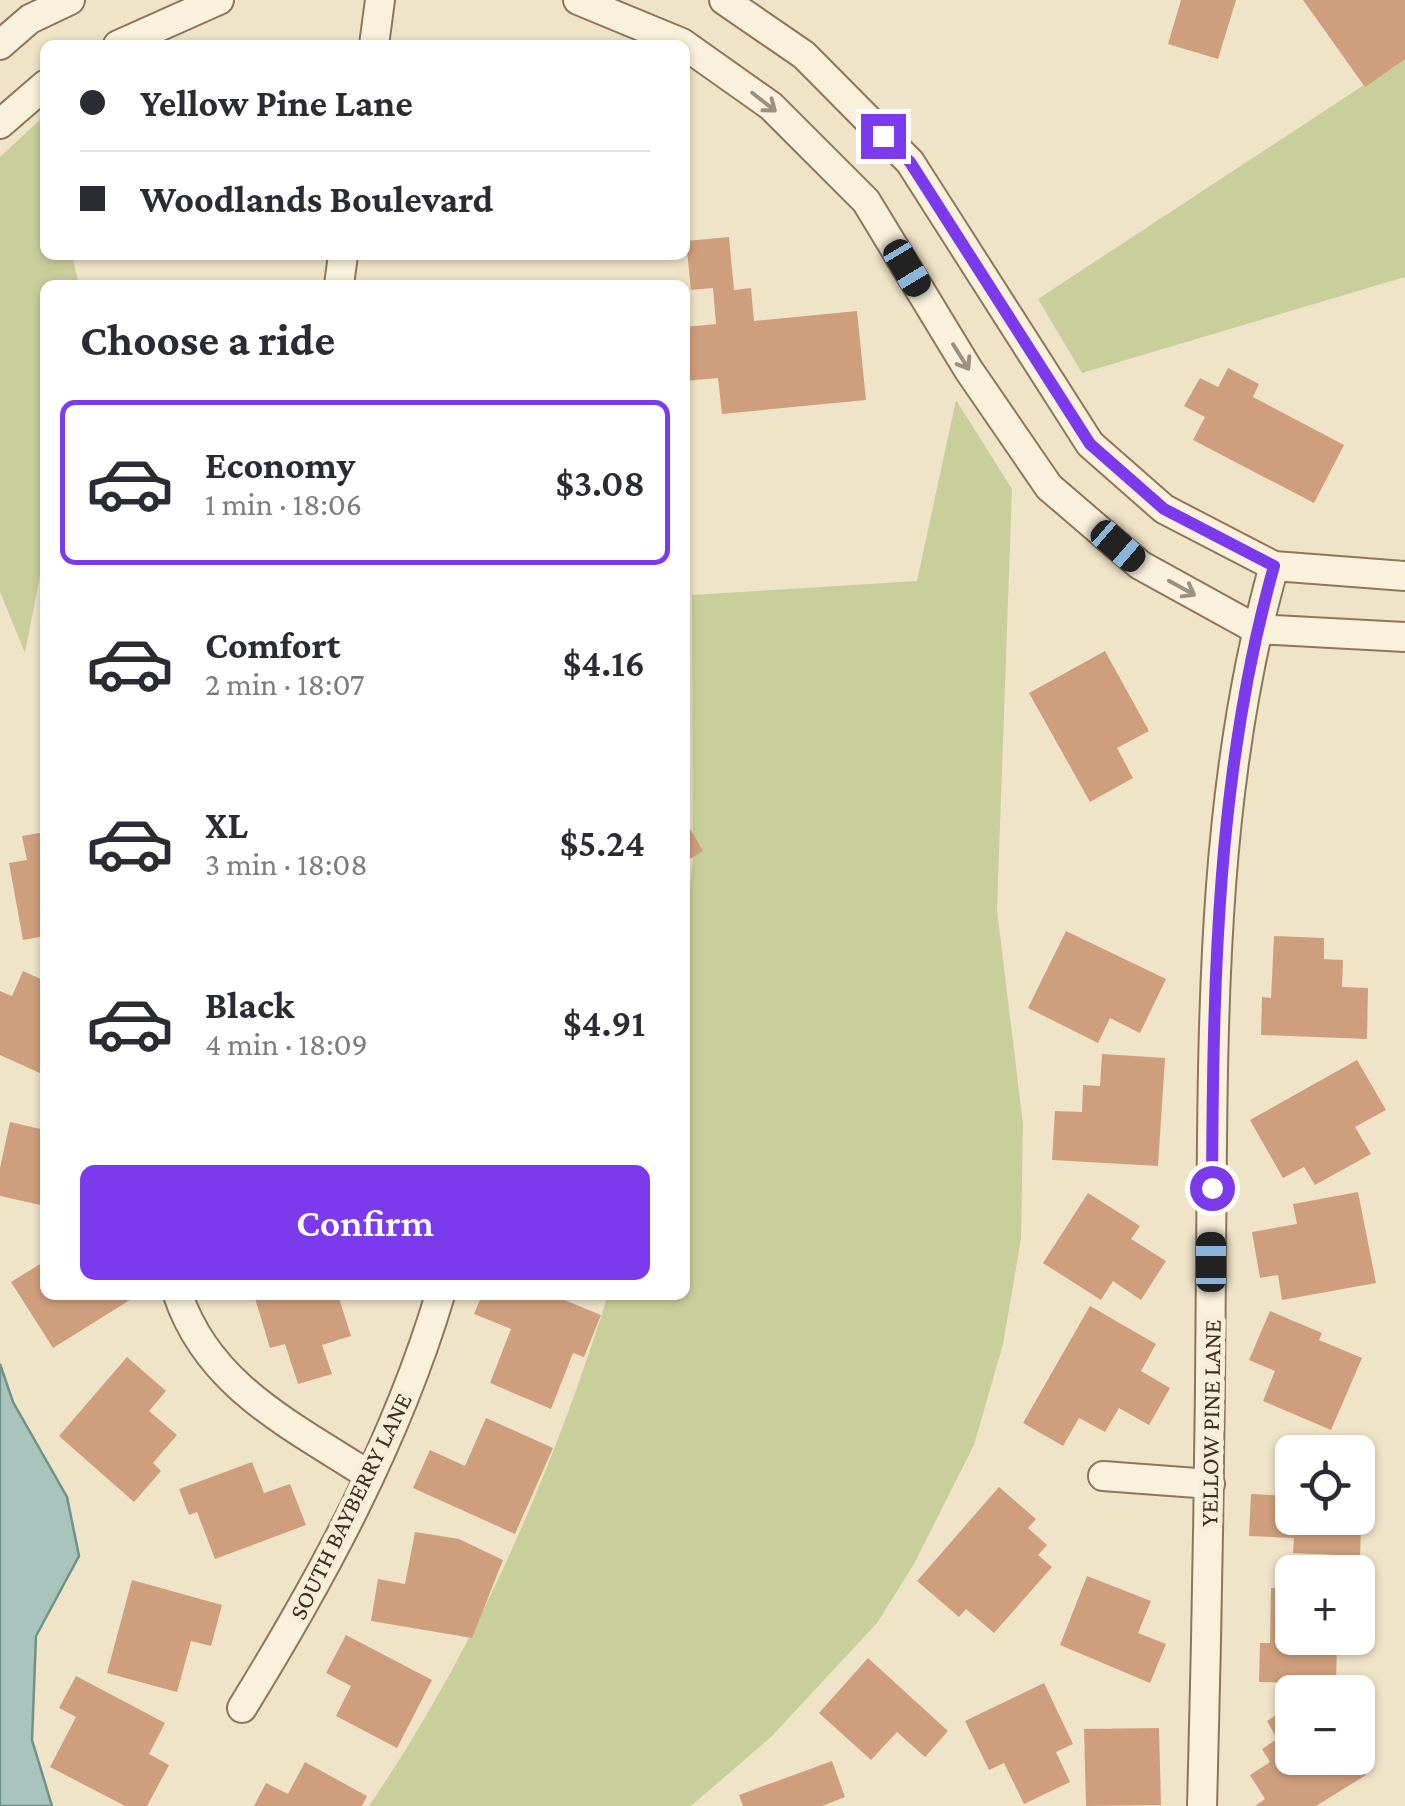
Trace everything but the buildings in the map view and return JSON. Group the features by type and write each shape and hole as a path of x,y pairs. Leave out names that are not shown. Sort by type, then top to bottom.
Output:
{"street":[{"path":"0,45 30,19 70,0"},
{"path":"129,40 219,0"},
{"path":"375,40 380,0"},
{"path":"578,0 675,40"},
{"path":"724,0 804,56 910,162 1090,444 1164,509 1274,566 1405,576"},
{"path":"690,49 771,106 866,200 968,369 1049,487 1140,566 1256,629 1405,637"},
{"path":"0,124 40,88"},
{"name":"YELLOW PINE LANE","path":"1202,1806 1210,1484 1212,1040 1224,820 1256,629 1274,566"},
{"path":"180,1300 186,1320 232,1385 370,1476"},
{"name":"SOUTH BAYBERRY LANE","path":"242,1708 317,1586 370,1476 426,1342 439,1300"},
{"path":"1103,1476 1210,1484"}],"green space":[{"path":"1405,58 1405,277 1082,373 1038,299"},
{"path":"40,120 40,260 73,260 78,280 40,280 40,576 25,653 0,592 0,157"},
{"path":"956,400 1012,489 997,910 1023,1124 1021,1239 1003,1344 974,1445 914,1564 877,1623 772,1736 691,1806 369,1806 443,1685 507,1560 562,1429 606,1300 690,1300 692,595 917,581"}],"water":[{"path":"0,1364 13,1402 67,1497 79,1556 36,1636 32,1740 52,1806 0,1806"}],"route":[{"path":"883,136 910,162 1090,444 1164,509 1274,566 1256,629 1224,820 1212,1040 1212,1188"}]}
